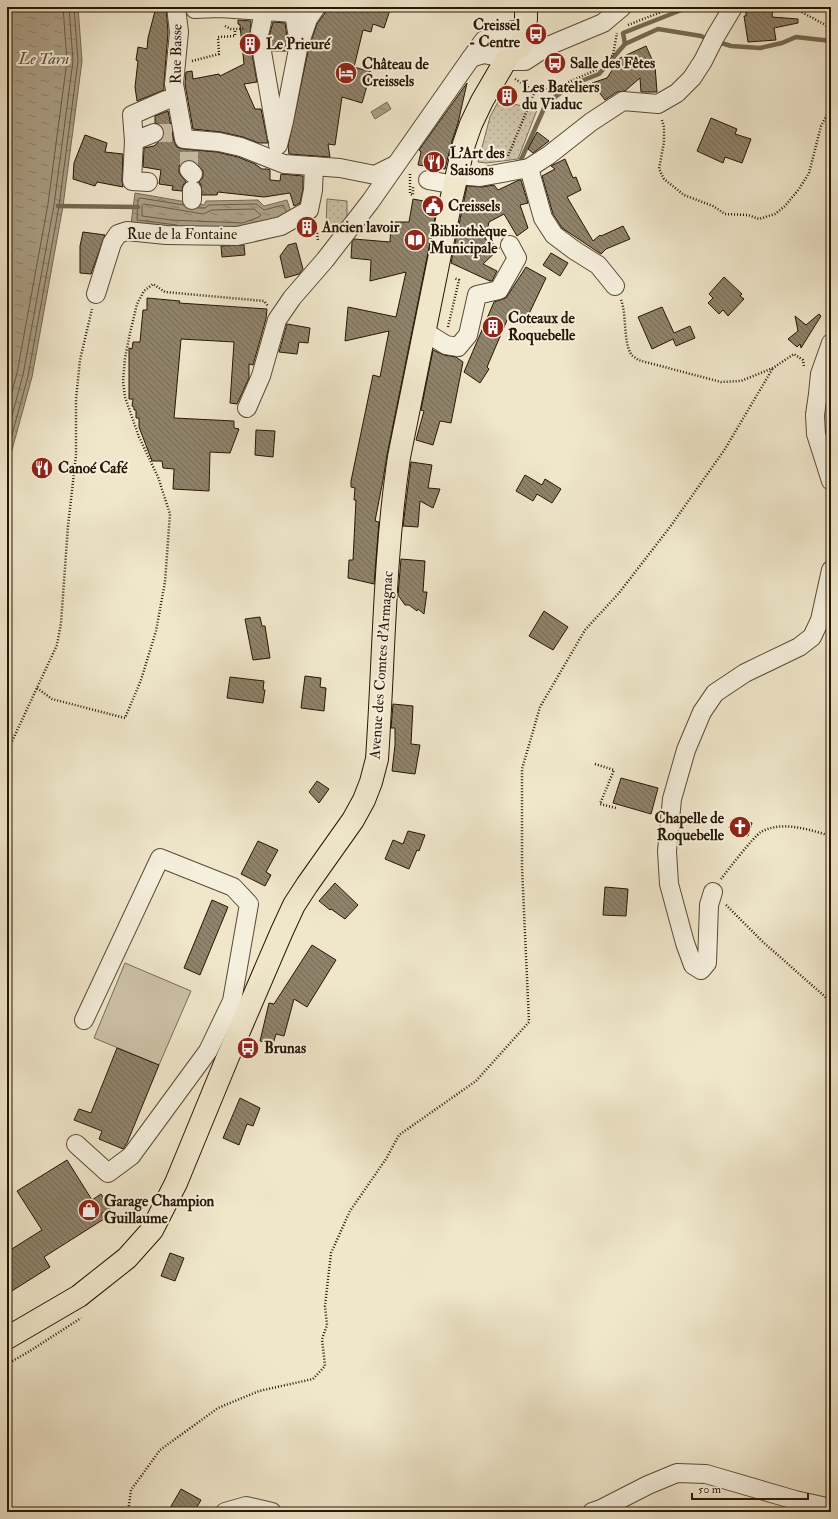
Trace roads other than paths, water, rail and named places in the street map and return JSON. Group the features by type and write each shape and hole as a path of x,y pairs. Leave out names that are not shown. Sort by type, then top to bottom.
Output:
{"main road":[{"name":"Avenue des Comtes d'Armagnac","path":"7,1338 85,1292 127,1258 152,1230 176,1183 217,1055 264,971 294,905 353,820 364,800 371,782 377,759 385,602 395,481 400,450 464,144 471,124 482,101 508,57 522,45 526,19 517,12"}],"street":[{"name":"Rue Basse","path":"176,7 179,32 172,98 184,139 219,142 241,147 284,164 314,166"},
{"path":"265,9 261,39 278,145 299,44 308,20 316,7"},
{"path":"471,58 484,54 525,60 548,46 603,23 621,7"},
{"path":"428,180 456,180 529,168 549,155 591,122 624,101 658,104 677,93 692,78 733,7"},
{"path":"194,8 295,10 299,44"},
{"path":"247,408 261,376 277,320 292,298 322,264 370,202 484,40 517,12"},
{"path":"148,182 132,181 134,141 132,115 172,98"},
{"path":"134,141 154,133"},
{"path":"314,166 340,168 375,175 395,165"},
{"name":"Rue de la Fontaine","path":"96,294 112,243 118,234 127,231 166,235 237,236 281,226 309,210 313,190 314,166"},
{"path":"529,168 543,218 554,235 598,265 616,286"},
{"path":"425,332 446,345 458,347 468,335 477,295 499,290 517,258 510,245"},
{"path":"831,343 819,376 815,415 816,434 831,481"},
{"path":"713,892 709,905 708,963 701,970 693,965 685,943 670,884 667,851 672,799 686,750 702,712 715,694 745,673 799,647 812,637 820,620 831,570"},
{"path":"76,1144 108,1173 131,1156 217,1055 232,1001 249,904 233,887 160,858 84,1020"},
{"path":"592,1512 677,1473 706,1474 794,1500 831,1508"},
{"path":"225,1512 227,1510 246,1506 272,1512"}],"water":[{"name":"Le Tarn","path":"7,7 78,7 82,61 63,206 32,377 7,468"},
{"path":"387,102 391,109 375,119 371,112"},
{"path":"135,193 204,205 206,201 258,200 264,206 287,200 292,215 245,232 131,224"}],"waterway":[{"path":"625,44 623,33 689,7"},
{"path":"516,163 520,162 546,104 571,85 599,74 625,44 658,29 701,36 710,40"},
{"path":"718,42 731,46 760,48 782,43 796,37 831,41"},
{"path":"58,206 138,207"}],"tunnel":[{"path":"154,133 183,133"},
{"path":"189,139 189,170"}],"place":[{"name":"Creissel - Centre","path":"536,34"},
{"name":"Le Prieuré","path":"250,44"},
{"name":"Salle des Fêtes","path":"555,63"},
{"name":"Château de Creissels","path":"346,73"},
{"name":"Les Bateliers du Viaduc","path":"507,96"},
{"name":"L'Art des Saisons","path":"434,162"},
{"name":"Creissels","path":"433,206"},
{"name":"Ancien lavoir","path":"307,227"},
{"name":"Bibliothèque Municipale","path":"415,240"},
{"name":"Coteaux de Roquebelle","path":"493,327"},
{"name":"Canoé Café","path":"42,468"},
{"name":"Chapelle de Roquebelle","path":"740,827"},
{"name":"Brunas","path":"248,1048"},
{"name":"Garage Champion Guillaume","path":"89,1210"}]}
